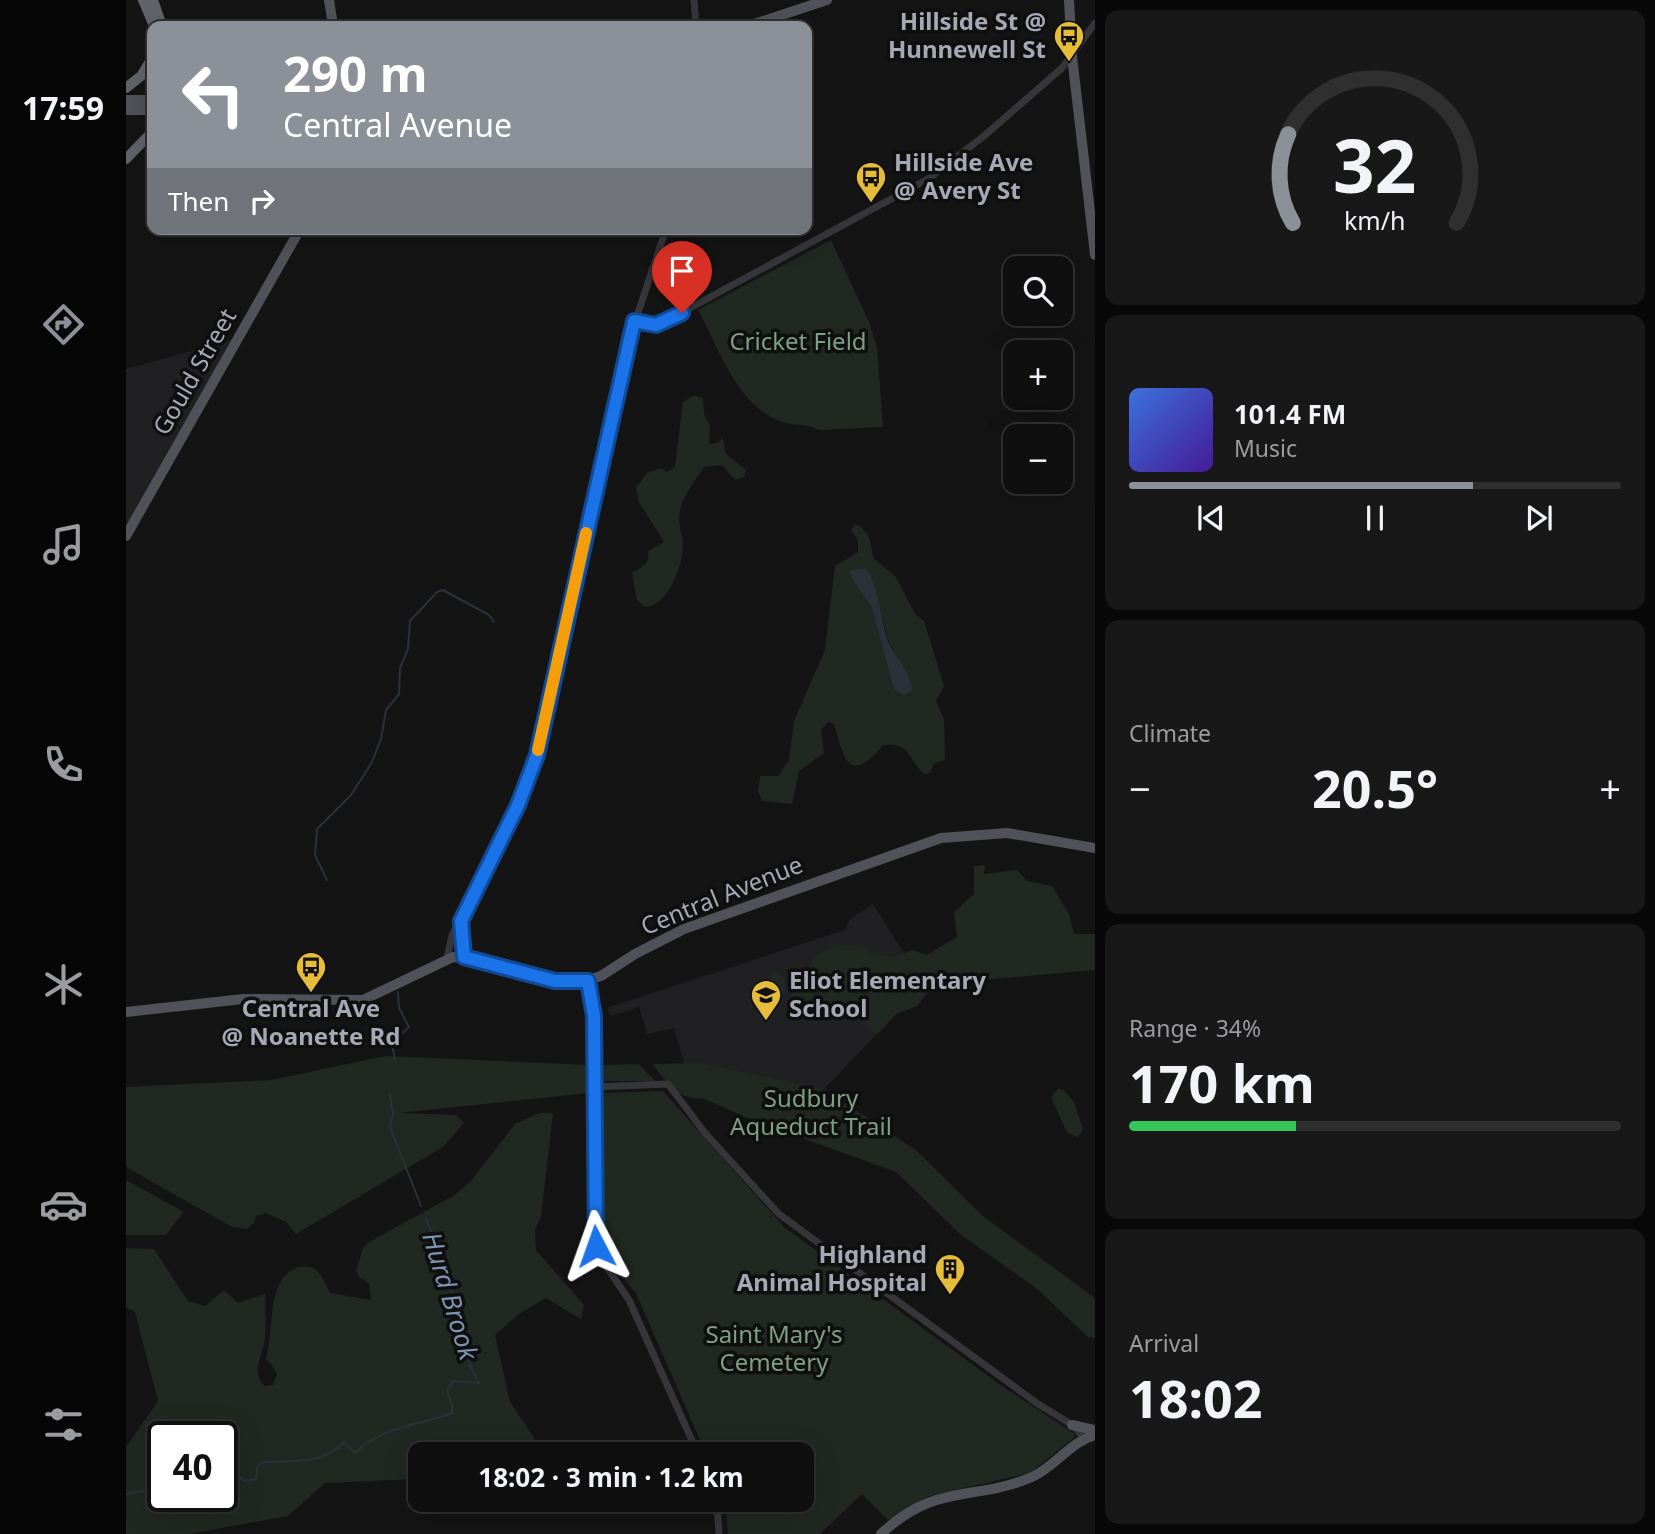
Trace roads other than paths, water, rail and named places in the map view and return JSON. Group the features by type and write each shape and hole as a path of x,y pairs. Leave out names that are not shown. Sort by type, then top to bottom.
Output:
{"highway":[{"path":"143,0 152,21"},
{"path":"153,0 160,21"},
{"path":"126,88 141,76 147,66"},
{"path":"126,159 147,137"}],"main road":[{"path":"329,0 332,21"},
{"path":"763,21 827,0"},
{"path":"1069,0 1072,56 1095,256"},
{"path":"126,100 147,100"},
{"path":"126,110 147,110"},
{"name":"Gould Street","path":"126,536 297,235"},
{"name":"Central Avenue","path":"126,1013 243,999 363,1000 447,958 464,957 555,981 588,981 684,929 941,838 1007,833 1095,848"},
{"path":"881,1534 906,1513 930,1500 1032,1478 1093,1435 1072,1425"}],"street":[{"path":"694,0 696,21"},
{"path":"634,321 650,326 665,322 915,188 984,136 1072,56 1095,23"},
{"path":"447,958 451,939 518,805 537,755 634,321 664,235"},
{"path":"461,921 464,957"},
{"path":"588,981 594,1016 596,1247 629,1300 693,1442"},
{"path":"594,1087 668,1084 703,1130 779,1214 1072,1425"},
{"path":"718,1512 719,1534"}],"waterway":[{"name":"Hurd Brook","path":"327,880 315,855 317,829 351,795 372,762 381,739 386,710 399,694 400,668 408,649 410,621 437,592 443,590 489,615 494,622"},
{"name":"Hurd Brook","path":"395,1061 392,1043 409,1027 399,1008 398,992"},
{"name":"Hurd Brook","path":"390,1094 393,1115 390,1127 421,1206"},
{"name":"Hurd Brook","path":"238,1476 244,1481 256,1479 257,1468 263,1462 316,1458 335,1450 344,1442 355,1453 389,1432 452,1413 447,1391 453,1381 479,1383 469,1363 471,1348 459,1334 452,1315 451,1285 444,1260 426,1219"},
{"name":"Hurd Brook","path":"126,1494 147,1491"}],"place":[{"name":"Hillside St @ Hunnewell St","path":"1069,63"},
{"name":"Hillside Ave @ Avery St","path":"871,204"},
{"name":"Central Ave @ Noanette Rd","path":"311,994"},
{"name":"Eliot Elementary School","path":"766,1022"},
{"name":"Highland Animal Hospital","path":"950,1296"}],"park label":[{"name":"Cricket Field","path":"798,342"},
{"name":"Sudbury Aqueduct Trail","path":"811,1113"},
{"name":"Saint Mary's Cemetery","path":"774,1349"}]}
